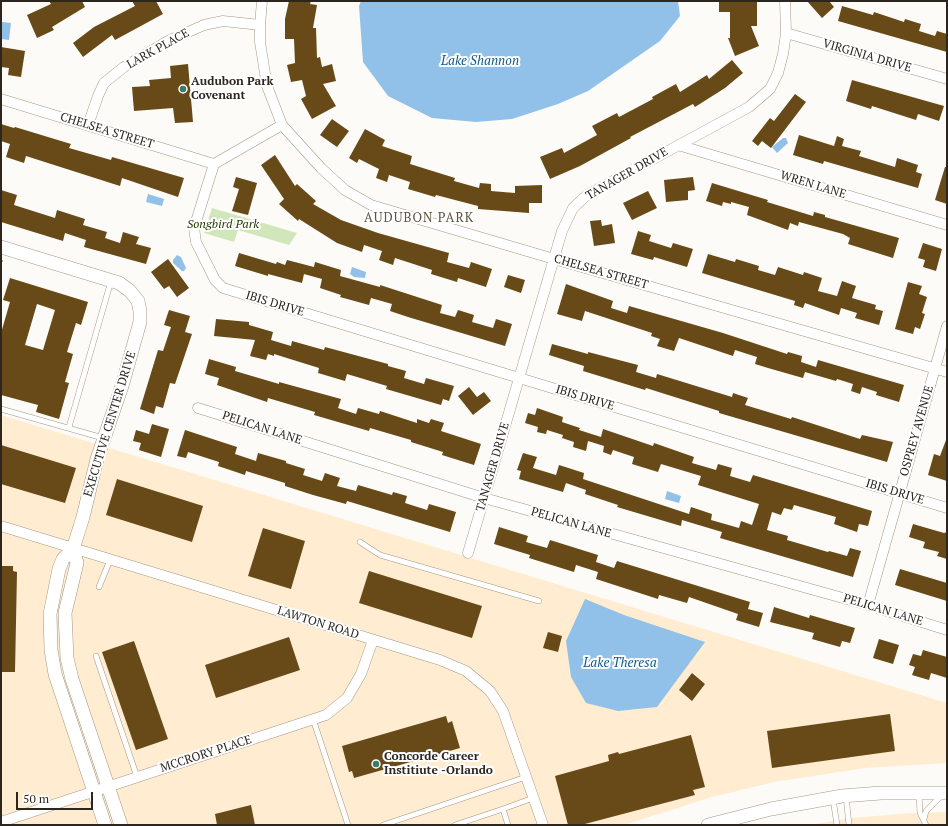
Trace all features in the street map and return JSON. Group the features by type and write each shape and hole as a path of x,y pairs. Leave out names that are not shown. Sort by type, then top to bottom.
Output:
{"street":[{"path":"214,164 282,125 267,86 260,24 262,1"},
{"name":"TANAGER DRIVE","path":"468,553 562,231 573,208 587,195 749,107 770,89 778,73 786,33 785,1"},
{"name":"LARK PLACE","path":"88,125 104,83 124,67 168,41 204,25 223,21 260,24"},
{"name":"VIRGINIA DRIVE","path":"786,33 947,79"},
{"name":"CHELSEA STREET","path":"1,99 214,164"},
{"name":"CHELSEA STREET","path":"282,125 321,168 345,190 371,205 947,372"},
{"name":"WREN LANE","path":"678,145 947,225"},
{"name":"IBIS DRIVE","path":"214,164 194,228 196,242 215,280 223,288 947,508"},
{"path":"1,247 111,280"},
{"name":"EXECUTIVE CENTER DRIVE","path":"105,825 59,689 51,650 50,614 55,584 63,559 73,549 83,517 95,467 122,386 140,322 138,301 130,291 119,283 111,280"},
{"name":"OSPREY AVENUE","path":"868,605 947,326"},
{"name":"PELICAN LANE","path":"198,408 484,498 868,605 947,630"},
{"name":"LAWTON ROAD","path":"1,526 373,640 449,664 466,671 479,680 495,698 503,711 543,825"},
{"name":"EXECUTIVE CENTER DRIVE","path":"73,549 76,559 76,566 67,599 65,621 67,658 72,679 121,825"},
{"name":"MCCRORY PLACE","path":"1,822 326,715 347,698 361,674 373,640"},
{"path":"708,825 771,809 846,796 946,793"}],"lane":[{"path":"69,428 111,280"},
{"path":"1,409 104,439"},
{"path":"360,542 380,555 539,601"},
{"path":"99,587 110,560"},
{"path":"96,656 137,777"},
{"path":"313,719 348,825"},
{"path":"383,825 526,777"},
{"path":"919,793 920,814 926,825"},
{"path":"924,819 926,811 946,793"},
{"path":"846,796 849,825"},
{"path":"455,825 533,798"},
{"path":"833,798 837,825"},
{"path":"503,809 508,825"}],"shaded area":[{"path":"1,415 947,703 947,763 865,768 774,782 712,797 624,825 1,825"},
{"path":"947,812 947,825 810,825 851,818 911,813"}],"green space":[{"name":"Songbird Park","path":"212,208 297,233 289,245 238,230 234,242 204,233"}],"water":[{"name":"Lake Shannon","path":"361,1 678,1 680,16 660,41 588,91 558,104 512,119 476,122 432,118 388,96 363,62 359,6"},
{"path":"2,22 11,23 9,40 1,39"},
{"path":"783,138 786,138 788,143 777,153 772,147"},
{"path":"148,194 164,199 162,206 146,202"},
{"path":"177,255 181,257 186,268 184,271 173,263 173,260"},
{"path":"352,267 366,272 365,278 354,277 350,274"},
{"path":"667,491 681,496 679,503 665,499"},
{"name":"Lake Theresa","path":"585,599 624,615 705,642 657,707 618,711 586,703 571,677 566,641"}],"building":[{"path":"49,1 82,1 85,7 52,27 54,30 37,38 27,15 51,4"},
{"path":"132,1 156,1 163,14 115,40 112,35 83,57 73,43 94,27 135,6"},
{"path":"289,1 311,1 310,4 317,5 313,28 316,28 317,58 320,57 322,67 332,64 336,81 323,84 336,106 312,119 301,99 306,96 302,80 291,82 287,65 295,63 294,39 285,39 285,19"},
{"path":"719,1 757,1 757,26 751,26 759,46 735,56 728,38 730,38 730,12 719,12"},
{"path":"807,1 829,1 834,7 822,18"},
{"path":"842,6 873,15 874,12 904,22 905,19 921,24 919,31 935,36 937,31 947,34 947,52 838,21"},
{"path":"1,47 25,51 21,77 8,75 9,68 1,67"},
{"path":"732,60 743,73 725,88 695,107 693,104 630,137 631,138 580,166 550,179 540,157 562,148 564,153 597,135 592,126 617,113 619,117 653,99 652,97 676,84 680,92 707,75 709,79"},
{"path":"188,64 193,122 175,123 173,108 134,111 132,87 150,86 149,80 171,78 170,66"},
{"path":"852,80 944,106 939,121 918,114 916,120 872,106 871,109 846,101"},
{"path":"795,94 806,102 771,148 762,141 758,146 752,141 770,118 774,121"},
{"path":"332,119 349,131 337,147 320,135"},
{"path":"1,124 71,144 69,148 111,160 112,157 184,178 178,197 122,178 120,186 26,156 24,163 6,157 10,144 1,141"},
{"path":"365,129 385,140 382,146 412,156 410,164 455,178 454,181 479,188 480,183 491,184 491,191 515,193 515,186 542,185 542,203 529,203 529,213 478,209 478,206 436,195 435,197 408,189 410,182 389,175 387,182 376,178 379,169 359,159 357,163 349,158"},
{"path":"799,135 834,146 837,136 844,139 842,146 861,151 859,156 895,167 897,158 918,165 916,172 922,174 918,188 824,161 823,164 793,155"},
{"path":"275,155 295,186 297,184 316,201 313,204 341,220 378,233 449,253 447,262 469,268 471,262 492,269 486,287 458,278 457,282 431,274 432,270 395,258 393,265 379,260 382,251 364,245 362,252 337,243 299,219 298,221 279,204 284,199 261,165"},
{"path":"945,167 947,167 947,204 935,200"},
{"path":"236,177 257,183 248,215 232,211 239,189 233,187"},
{"path":"693,177 695,190 688,191 688,200 666,202 664,180"},
{"path":"712,183 768,200 767,202 813,216 814,212 825,215 825,217 899,238 893,258 848,244 850,238 843,234 799,222 798,226 790,223 788,230 747,215 749,207 731,202 731,204 723,202 722,206 706,201"},
{"path":"1,190 17,195 14,205 55,218 57,210 85,219 83,225 107,232 105,238 120,243 123,232 139,237 136,244 151,248 146,264 84,247 86,240 65,233 63,241 1,222"},
{"path":"648,191 657,208 632,220 623,203"},
{"path":"601,220 602,226 612,224 615,243 594,246 590,221"},
{"path":"638,231 651,235 649,241 671,248 673,243 693,249 687,267 654,257 653,260 631,254"},
{"path":"923,243 942,249 936,271 923,267 925,260 918,258"},
{"path":"239,253 276,264 277,262 285,265 287,260 314,267 315,262 341,270 340,276 380,287 380,285 442,305 440,313 455,317 458,310 474,315 472,322 493,328 496,319 512,324 505,346 390,311 392,304 371,298 369,305 340,297 341,295 320,288 322,279 304,274 302,283 268,274 268,276 235,266"},
{"path":"708,254 735,262 736,259 759,266 758,270 775,275 778,267 803,275 804,272 822,278 818,291 837,296 842,281 856,286 852,298 876,305 875,309 883,311 879,325 855,318 857,313 841,308 839,315 805,303 803,308 794,305 795,301 702,273"},
{"path":"168,259 189,288 177,297 169,286 164,289 151,272"},
{"path":"508,275 525,280 521,293 504,287"},
{"path":"10,278 88,302 81,325 76,323 67,352 73,354 65,382 69,383 59,419 36,412 38,405 1,395 1,333 10,302 3,300","holes":["37,304 55,310 43,350 25,345"]},
{"path":"908,282 922,286 919,294 927,297 922,313 925,314 920,329 915,327 913,334 895,329"},
{"path":"566,284 613,301 611,308 627,313 629,306 723,333 787,354 788,352 802,356 801,362 816,367 818,360 904,385 899,402 876,395 877,392 862,387 860,394 851,391 853,384 837,379 836,381 805,372 803,378 755,364 757,357 735,350 733,356 679,338 674,351 657,346 660,339 651,336 652,333 585,311 582,321 557,314"},
{"path":"169,310 190,316 185,332 192,334 175,384 170,383 163,408 156,406 154,414 140,409 158,350 163,351 171,327 164,325"},
{"path":"216,319 249,322 249,325 273,332 271,340 291,346 292,341 324,350 325,347 388,364 388,366 406,371 404,378 424,384 426,378 454,386 449,401 443,399 441,405 386,389 387,386 347,374 345,381 318,373 319,368 274,354 274,356 268,354 266,360 250,356 255,340 214,336"},
{"path":"552,344 638,365 636,372 656,378 657,374 732,397 733,393 748,398 745,405 791,419 792,417 860,439 862,435 893,442 887,462 719,413 719,411 646,388 645,390 583,371 584,366 549,355"},
{"path":"209,359 236,367 235,371 279,384 279,382 341,399 338,408 356,414 358,408 379,414 380,411 417,423 417,419 429,423 431,419 444,423 441,431 481,444 474,465 442,455 443,452 411,442 411,440 370,428 369,431 314,415 315,412 268,398 267,402 217,385 219,378 205,374"},
{"path":"469,387 477,397 484,392 491,401 473,415 458,396"},
{"path":"537,408 563,417 562,422 580,428 579,430 601,437 603,429 653,446 654,443 694,457 692,463 716,470 718,464 732,468 730,476 750,482 753,475 872,511 868,526 859,524 857,532 834,524 836,517 794,505 792,510 784,508 781,515 772,512 767,530 788,536 787,540 847,556 850,548 861,551 853,577 720,538 722,532 682,520 681,526 617,507 618,505 585,494 586,490 566,483 563,492 519,479 521,471 517,470 523,453 537,457 533,468 556,475 559,465 584,473 583,479 689,514 691,507 712,514 711,520 739,528 741,521 752,525 759,504 698,485 701,476 661,464 658,472 632,464 634,457 613,450 611,455 603,452 604,446 588,441 586,451 573,447 574,442 562,438 563,435 547,430 546,434 537,432 538,427 525,423 528,413 535,415"},
{"path":"152,424 169,429 161,457 139,450 141,443 133,441 136,430 149,434"},
{"path":"185,430 237,447 235,454 256,461 258,453 286,461 286,463 305,469 303,475 322,481 325,473 340,478 337,486 356,491 358,485 392,495 393,492 407,496 405,503 427,510 429,504 456,512 450,532 347,501 346,504 313,495 285,486 285,483 246,471 245,475 218,466 219,462 188,452 186,458 177,456"},
{"path":"946,440 947,481 928,475 934,454 940,456"},
{"path":"1,445 76,468 65,503 1,484"},
{"path":"117,479 203,506 192,542 106,515"},
{"path":"913,524 944,533 947,532 947,559 937,556 939,552 923,548 925,542 909,537"},
{"path":"499,527 528,536 526,542 547,548 550,540 598,555 596,562 614,568 617,561 750,602 748,609 763,613 759,627 736,620 738,614 689,597 687,603 659,595 658,599 596,579 598,572 576,565 574,572 529,558 530,555 494,544"},
{"path":"263,528 305,541 291,589 248,576"},
{"path":"1,566 13,566 13,571 17,572 15,672 1,672"},
{"path":"900,569 947,583 947,601 895,585"},
{"path":"369,571 482,606 472,638 359,603"},
{"path":"774,607 809,618 810,615 855,628 850,643 842,641 840,647 812,639 814,633 770,622"},
{"path":"548,632 562,636 558,652 543,648"},
{"path":"289,637 300,670 216,698 205,665"},
{"path":"879,639 899,645 893,664 873,658"},
{"path":"134,641 168,739 136,750 102,652"},
{"path":"923,650 947,657 947,678 931,673 929,680 912,675 915,667 909,665 913,654 921,656"},
{"path":"692,673 705,684 692,701 679,690"},
{"path":"890,714 895,751 772,768 767,731"},
{"name":"Concorde Career Institiute -Orlando","path":"446,716 448,723 452,721 460,748 354,778 352,771 349,772 342,746"},
{"path":"691,735 705,787 693,790 695,795 581,825 568,825 555,776 609,761 608,755 618,752 619,754"},
{"path":"251,805 255,825 217,825 215,814"}],"place":[{"name":"Audubon Park Covenant","path":"183,89"},
{"name":"Concorde Career Institiute -Orlando","path":"376,764"}],"district":[{"name":"AUDUBON PARK","path":"419,218"}]}
